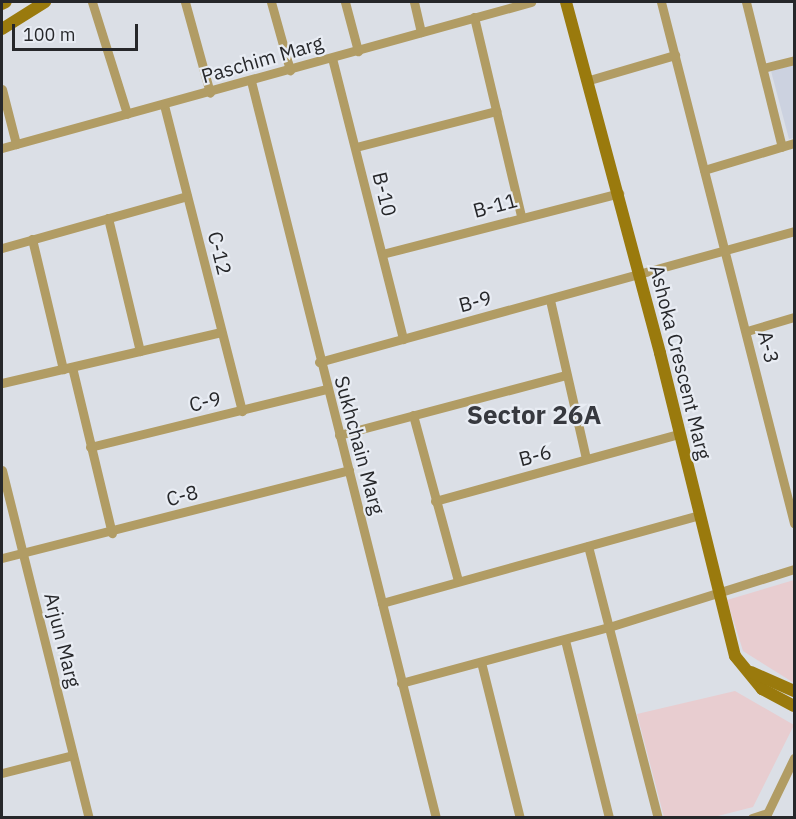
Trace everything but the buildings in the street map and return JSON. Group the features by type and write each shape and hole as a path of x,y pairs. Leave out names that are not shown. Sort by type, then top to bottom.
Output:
{"street":[{"path":"2,4 6,2"},
{"path":"2,28 45,2"},
{"path":"92,2 127,114"},
{"path":"185,2 210,93"},
{"path":"271,2 290,70"},
{"path":"345,2 358,51"},
{"path":"414,2 422,32"},
{"path":"484,2 487,13"},
{"name":"Paschim Marg","path":"2,148 210,93 531,2"},
{"name":"Ashoka Crescent Marg","path":"566,2 586,81 619,193 735,656 751,672 762,689 795,706"},
{"name":"A-3","path":"661,2 795,523"},
{"path":"746,2 782,147"},
{"path":"474,17 521,216"},
{"path":"586,81 675,55"},
{"name":"B-10","path":"332,58 404,339"},
{"path":"763,68 795,60"},
{"name":"Sukhchain Marg","path":"250,81 319,362 349,470 436,818"},
{"path":"2,89 16,144"},
{"name":"C-12","path":"164,105 242,411"},
{"path":"356,147 496,111"},
{"path":"704,170 795,143"},
{"name":"B-11","path":"382,254 521,216 619,193"},
{"path":"2,248 186,196"},
{"path":"108,218 140,351"},
{"name":"B-9","path":"319,362 795,231"},
{"path":"32,239 112,533"},
{"path":"550,300 586,459"},
{"path":"747,331 795,317"},
{"path":"2,383 221,332"},
{"path":"339,435 566,375"},
{"name":"C-9","path":"90,447 327,389"},
{"path":"413,415 458,581"},
{"name":"B-6","path":"435,501 679,434"},
{"name":"Arjun Marg","path":"2,470 89,818"},
{"name":"C-8","path":"2,558 112,533 349,470"},
{"path":"382,603 699,515"},
{"path":"588,546 658,818"},
{"path":"401,683 609,627 795,569"},
{"path":"565,639 609,818"},
{"path":"481,662 520,818"},
{"path":"751,672 795,691"},
{"path":"2,773 73,755"},
{"path":"752,818 766,815 795,758"}],"shaded area":[{"path":"794,65 794,138 789,139 771,71"},
{"path":"794,580 794,683 743,651 727,600"},
{"path":"735,691 794,725 753,807 714,817 664,817 637,714"}],"district":[{"name":"Sector 26A","path":"534,415"}]}
